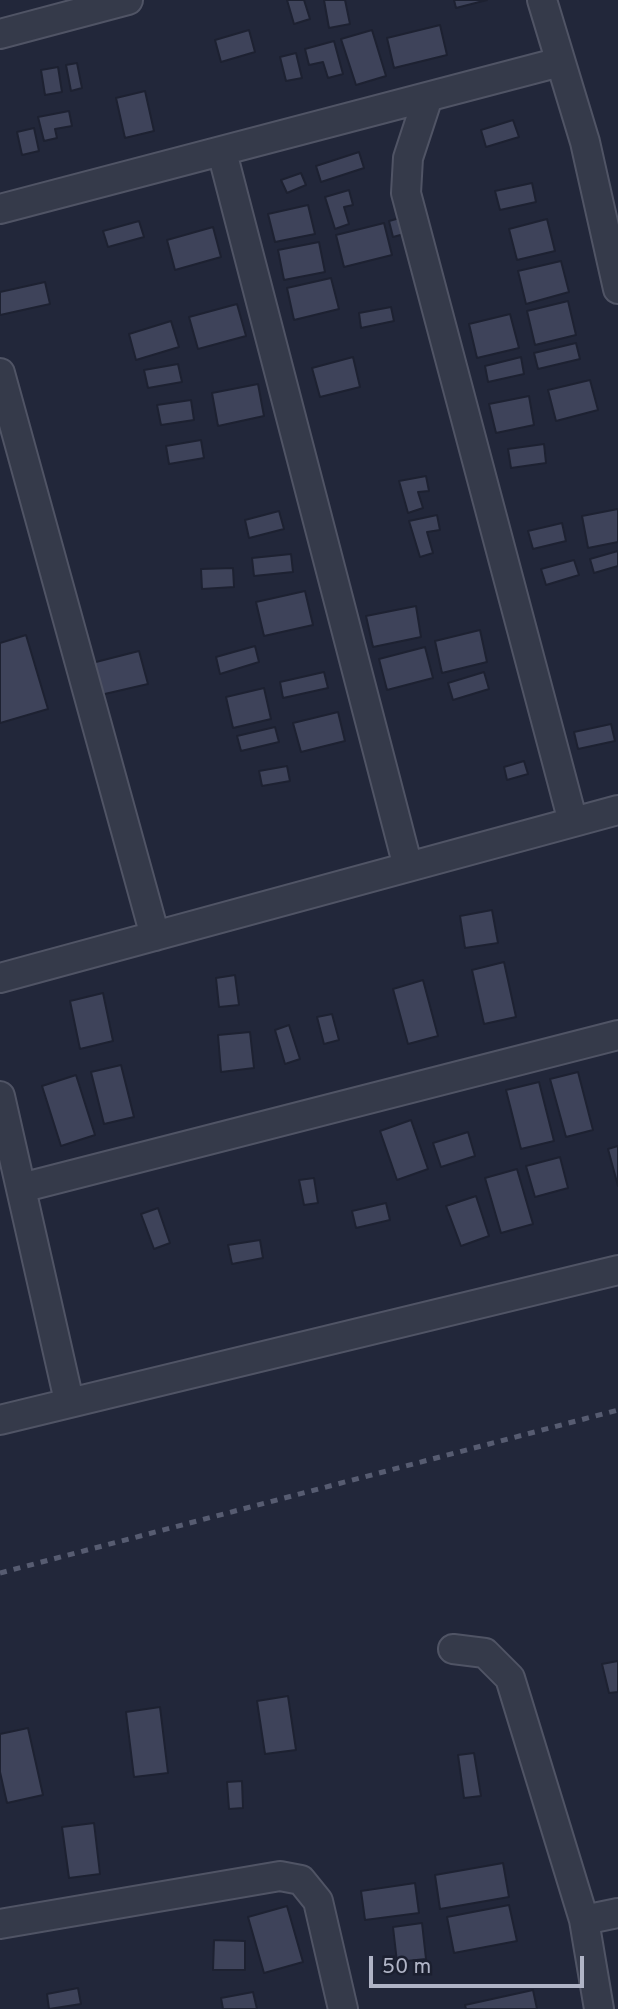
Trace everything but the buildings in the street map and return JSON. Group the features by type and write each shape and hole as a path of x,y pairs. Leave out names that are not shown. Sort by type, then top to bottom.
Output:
{"street":[{"path":"0,34 128,0"},
{"path":"542,0 585,142 618,289"},
{"path":"0,209 560,62"},
{"path":"428,97 408,158 407,193 573,822"},
{"path":"222,152 408,867"},
{"path":"0,373 155,936"},
{"path":"0,978 618,810"},
{"path":"21,1188 618,1035"},
{"path":"0,1096 69,1401"},
{"path":"0,1420 69,1401 618,1270"},
{"path":"453,1649 485,1653 510,1678 584,1920 599,2009"},
{"path":"0,1924 280,1876 301,1880 318,1901 343,2009"},
{"path":"584,1920 618,1913"}],"railway":[{"path":"0,1573 618,1410"}]}
